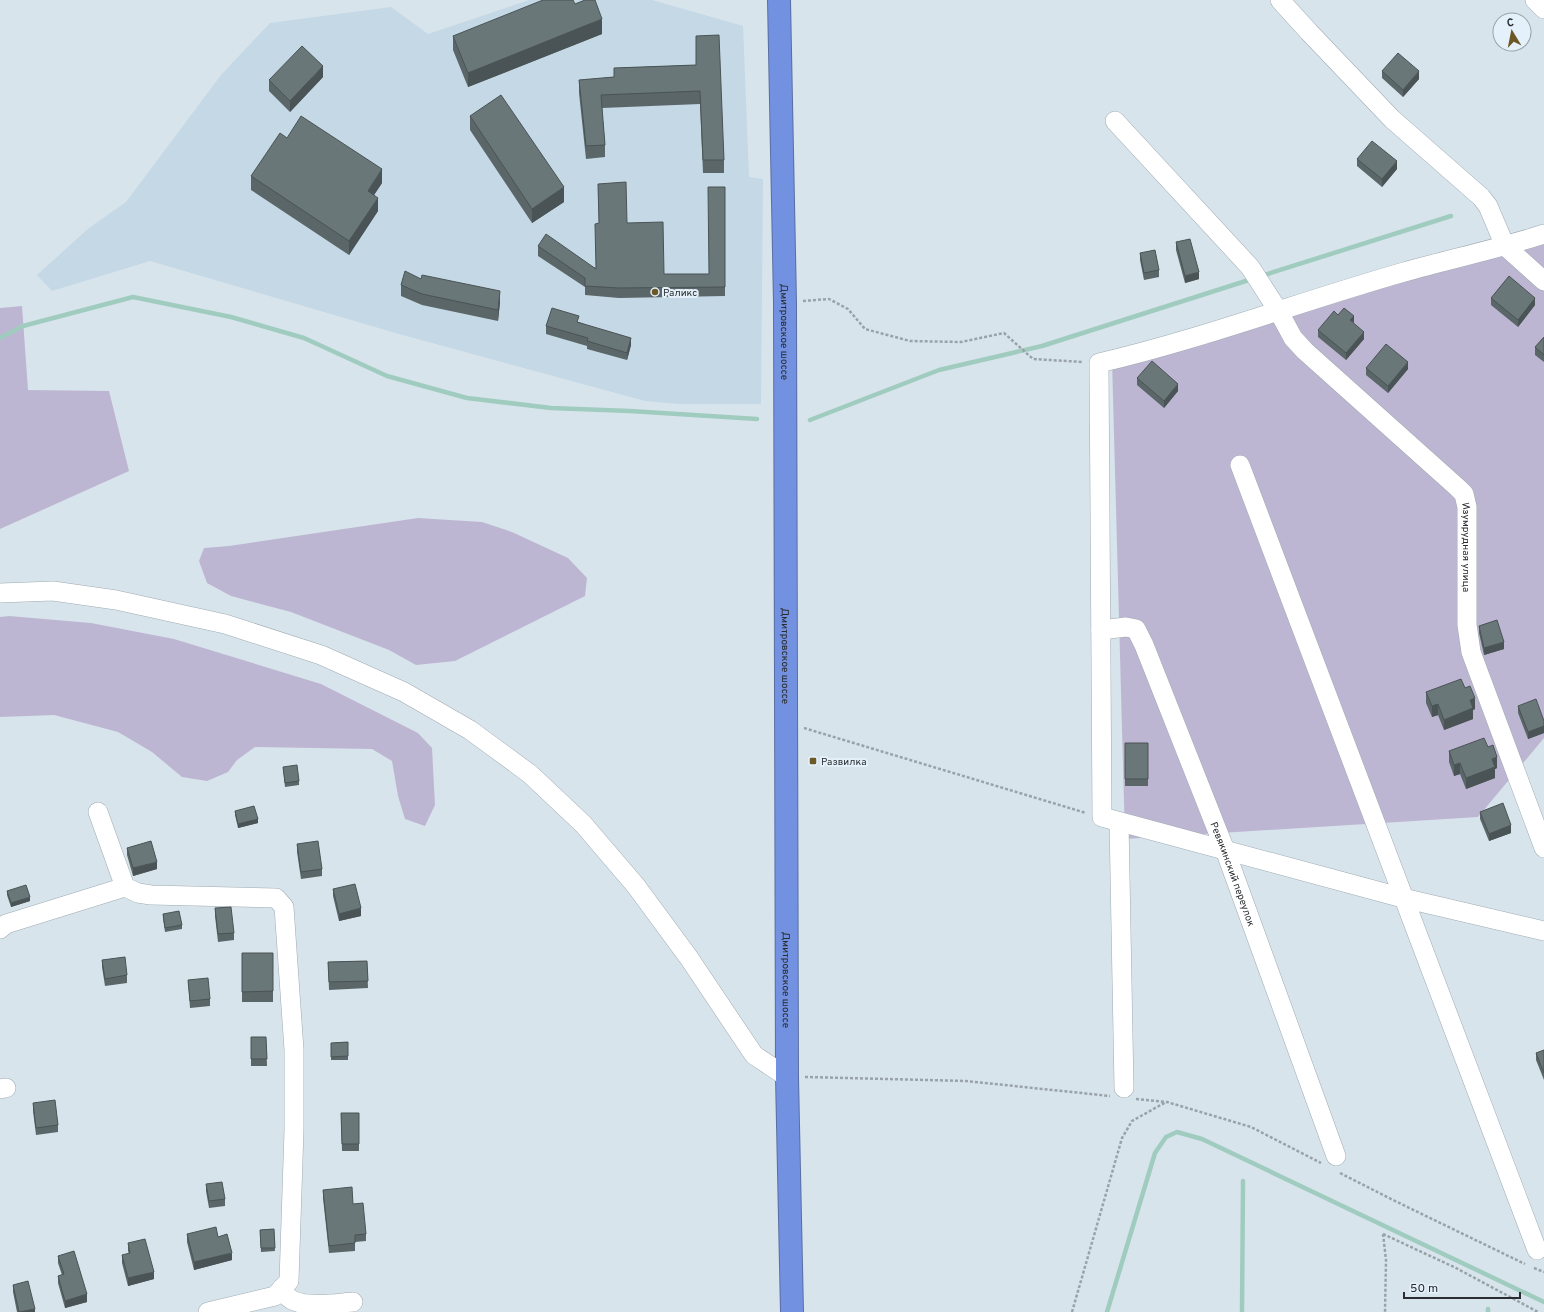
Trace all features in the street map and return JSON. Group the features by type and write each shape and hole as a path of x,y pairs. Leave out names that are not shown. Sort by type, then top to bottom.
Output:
{"highway":[{"name":"Дмитровское шоссе","path":"779,0 785,303 787,1077 792,1312"}],"street":[{"path":"1280,0 1392,119 1481,197 1488,206 1505,246 1544,281"},
{"path":"1535,0 1544,9"},
{"name":"Изумрудная улица","path":"1115,121 1250,267 1293,338 1305,351 1464,494 1467,507 1467,625 1471,652 1544,848"},
{"path":"1124,1094 1101,630 1099,363 1278,312 1404,272 1505,246 1544,234"},
{"path":"1240,465 1537,1250"},
{"path":"0,593 53,591 108,599 225,624 328,658 404,692 470,730 530,774 583,824 636,886 689,958 754,1055 787,1077"},
{"name":"Ревякинский переулок","path":"1101,630 1126,627 1136,629 1144,645 1225,850 1332,1164"},
{"path":"98,812 126,887 138,893 152,895 276,898 284,907 294,1050 294,1130 289,1281 275,1296 208,1312"},
{"path":"1111,820 1403,898 1544,930"},
{"path":"0,929 6,924 126,887"},
{"path":"282,1288 287,1297 299,1304 353,1302"}],"path":[{"path":"785,303 829,299 848,309 865,330 910,341 961,342 1004,333 1033,359 1099,363"},
{"path":"787,723 1111,820"},
{"path":"787,1077 966,1081 1124,1094 1167,1102 1251,1127 1332,1164 1395,1201 1544,1272"},
{"path":"1072,1312 1122,1138 1132,1121 1167,1102"},
{"path":"1385,1312 1386,1260 1383,1234 1456,1268 1538,1312"}],"shaded area":[{"path":"529,0 652,0 743,26 749,177 763,179 761,404 680,404 645,401 399,334 150,261 52,291 37,275 89,228 126,202 221,75 270,23 391,7 428,34"},
{"path":"1544,227 1544,738 1478,817 1125,839 1112,361"},
{"path":"22,306 28,390 109,391 129,471 0,529 0,308"},
{"path":"418,518 482,522 512,532 568,558 587,578 585,596 455,661 416,665 389,650 291,612 231,596 207,583 199,561 204,548 229,546"},
{"path":"9,616 91,623 174,639 321,684 418,733 432,748 435,805 425,826 405,819 398,796 392,761 372,749 255,747 237,760 228,772 207,781 182,777 152,752 118,732 54,715 0,717 0,617"}],"building":[{"path":"543,0 573,0 575,4 585,0 595,0 602,19 468,73 453,36"},
{"path":"719,35 724,160 703,160 700,91 601,95 605,145 586,146 579,80 614,77 614,68 696,65 696,36"},
{"path":"302,46 323,66 290,101 269,80"},
{"path":"1398,53 1419,71 1403,90 1382,71"},
{"path":"501,95 564,187 532,209 470,116"},
{"path":"301,116 382,169 368,191 378,198 349,241 251,176 280,133 287,138"},
{"path":"1372,141 1397,161 1382,179 1357,159"},
{"path":"626,182 627,223 663,222 664,274 709,274 708,187 725,187 725,287 619,288 585,286 585,278 538,246 546,234 596,269 595,224 599,223 598,184"},
{"path":"1190,239 1199,272 1185,276 1176,242"},
{"path":"1155,250 1159,270 1144,273 1140,253"},
{"path":"405,271 421,279 422,275 500,291 498,310 422,294 401,285"},
{"path":"1509,276 1535,298 1518,320 1491,298"},
{"path":"552,308 579,316 577,322 631,338 627,353 587,341 588,338 546,326"},
{"path":"1344,308 1354,316 1350,320 1364,332 1346,353 1318,330 1334,311 1338,315"},
{"path":"1544,337 1544,355 1535,347"},
{"path":"1386,344 1408,362 1388,386 1366,368"},
{"path":"1152,361 1178,384 1164,401 1137,378"},
{"path":"1497,620 1504,642 1484,648 1479,626"},
{"path":"1461,679 1465,688 1470,686 1475,698 1470,700 1473,708 1444,720 1438,704 1432,706 1426,692"},
{"path":"1536,699 1544,721 1544,726 1528,732 1518,706"},
{"path":"1484,738 1488,747 1493,745 1497,757 1492,759 1495,767 1466,778 1460,763 1454,765 1449,751"},
{"path":"1125,743 1148,743 1148,779 1125,779"},
{"path":"297,765 299,781 285,783 283,767"},
{"path":"1503,803 1511,825 1489,834 1480,812"},
{"path":"254,806 258,819 238,824 235,811"},
{"path":"151,841 157,862 133,868 127,848"},
{"path":"318,841 322,869 301,872 297,844"},
{"path":"355,884 361,908 339,914 333,889"},
{"path":"26,885 30,897 11,903 7,891"},
{"path":"231,907 234,933 218,934 215,908"},
{"path":"179,911 182,925 165,928 163,914"},
{"path":"242,953 273,953 273,991 242,992"},
{"path":"125,957 127,975 105,979 102,960"},
{"path":"367,961 368,981 329,982 328,962"},
{"path":"208,978 210,999 190,1001 188,980"},
{"path":"251,1037 266,1037 267,1059 251,1059"},
{"path":"348,1042 348,1056 331,1057 331,1043"},
{"path":"1544,1050 1544,1073 1536,1053"},
{"path":"55,1100 58,1125 36,1128 33,1103"},
{"path":"341,1113 359,1113 359,1144 342,1144"},
{"path":"222,1182 225,1199 209,1201 206,1184"},
{"path":"352,1187 353,1204 363,1203 366,1234 355,1235 355,1243 329,1246 323,1190"},
{"path":"216,1227 218,1237 227,1234 232,1253 194,1262 187,1234"},
{"path":"274,1229 275,1248 261,1248 260,1230"},
{"path":"145,1239 154,1272 128,1278 122,1255 130,1253 128,1243"},
{"path":"74,1251 87,1294 65,1301 58,1276 64,1274 58,1256"},
{"path":"28,1281 35,1309 19,1312 13,1285"}],"waterway":[{"path":"1261,276 1451,216"},
{"path":"810,420 939,370 1042,346 1252,279"},
{"path":"0,338 23,326 133,297 231,317 304,338 387,376 467,398 551,408 630,411 757,419"},
{"path":"1107,1312 1155,1153 1166,1137 1177,1132 1202,1139 1544,1302"},
{"path":"1242,1312 1243,1181"}],"place":[{"name":"Раликс","path":"655,292"},
{"name":"Развилка","path":"813,761"}]}
